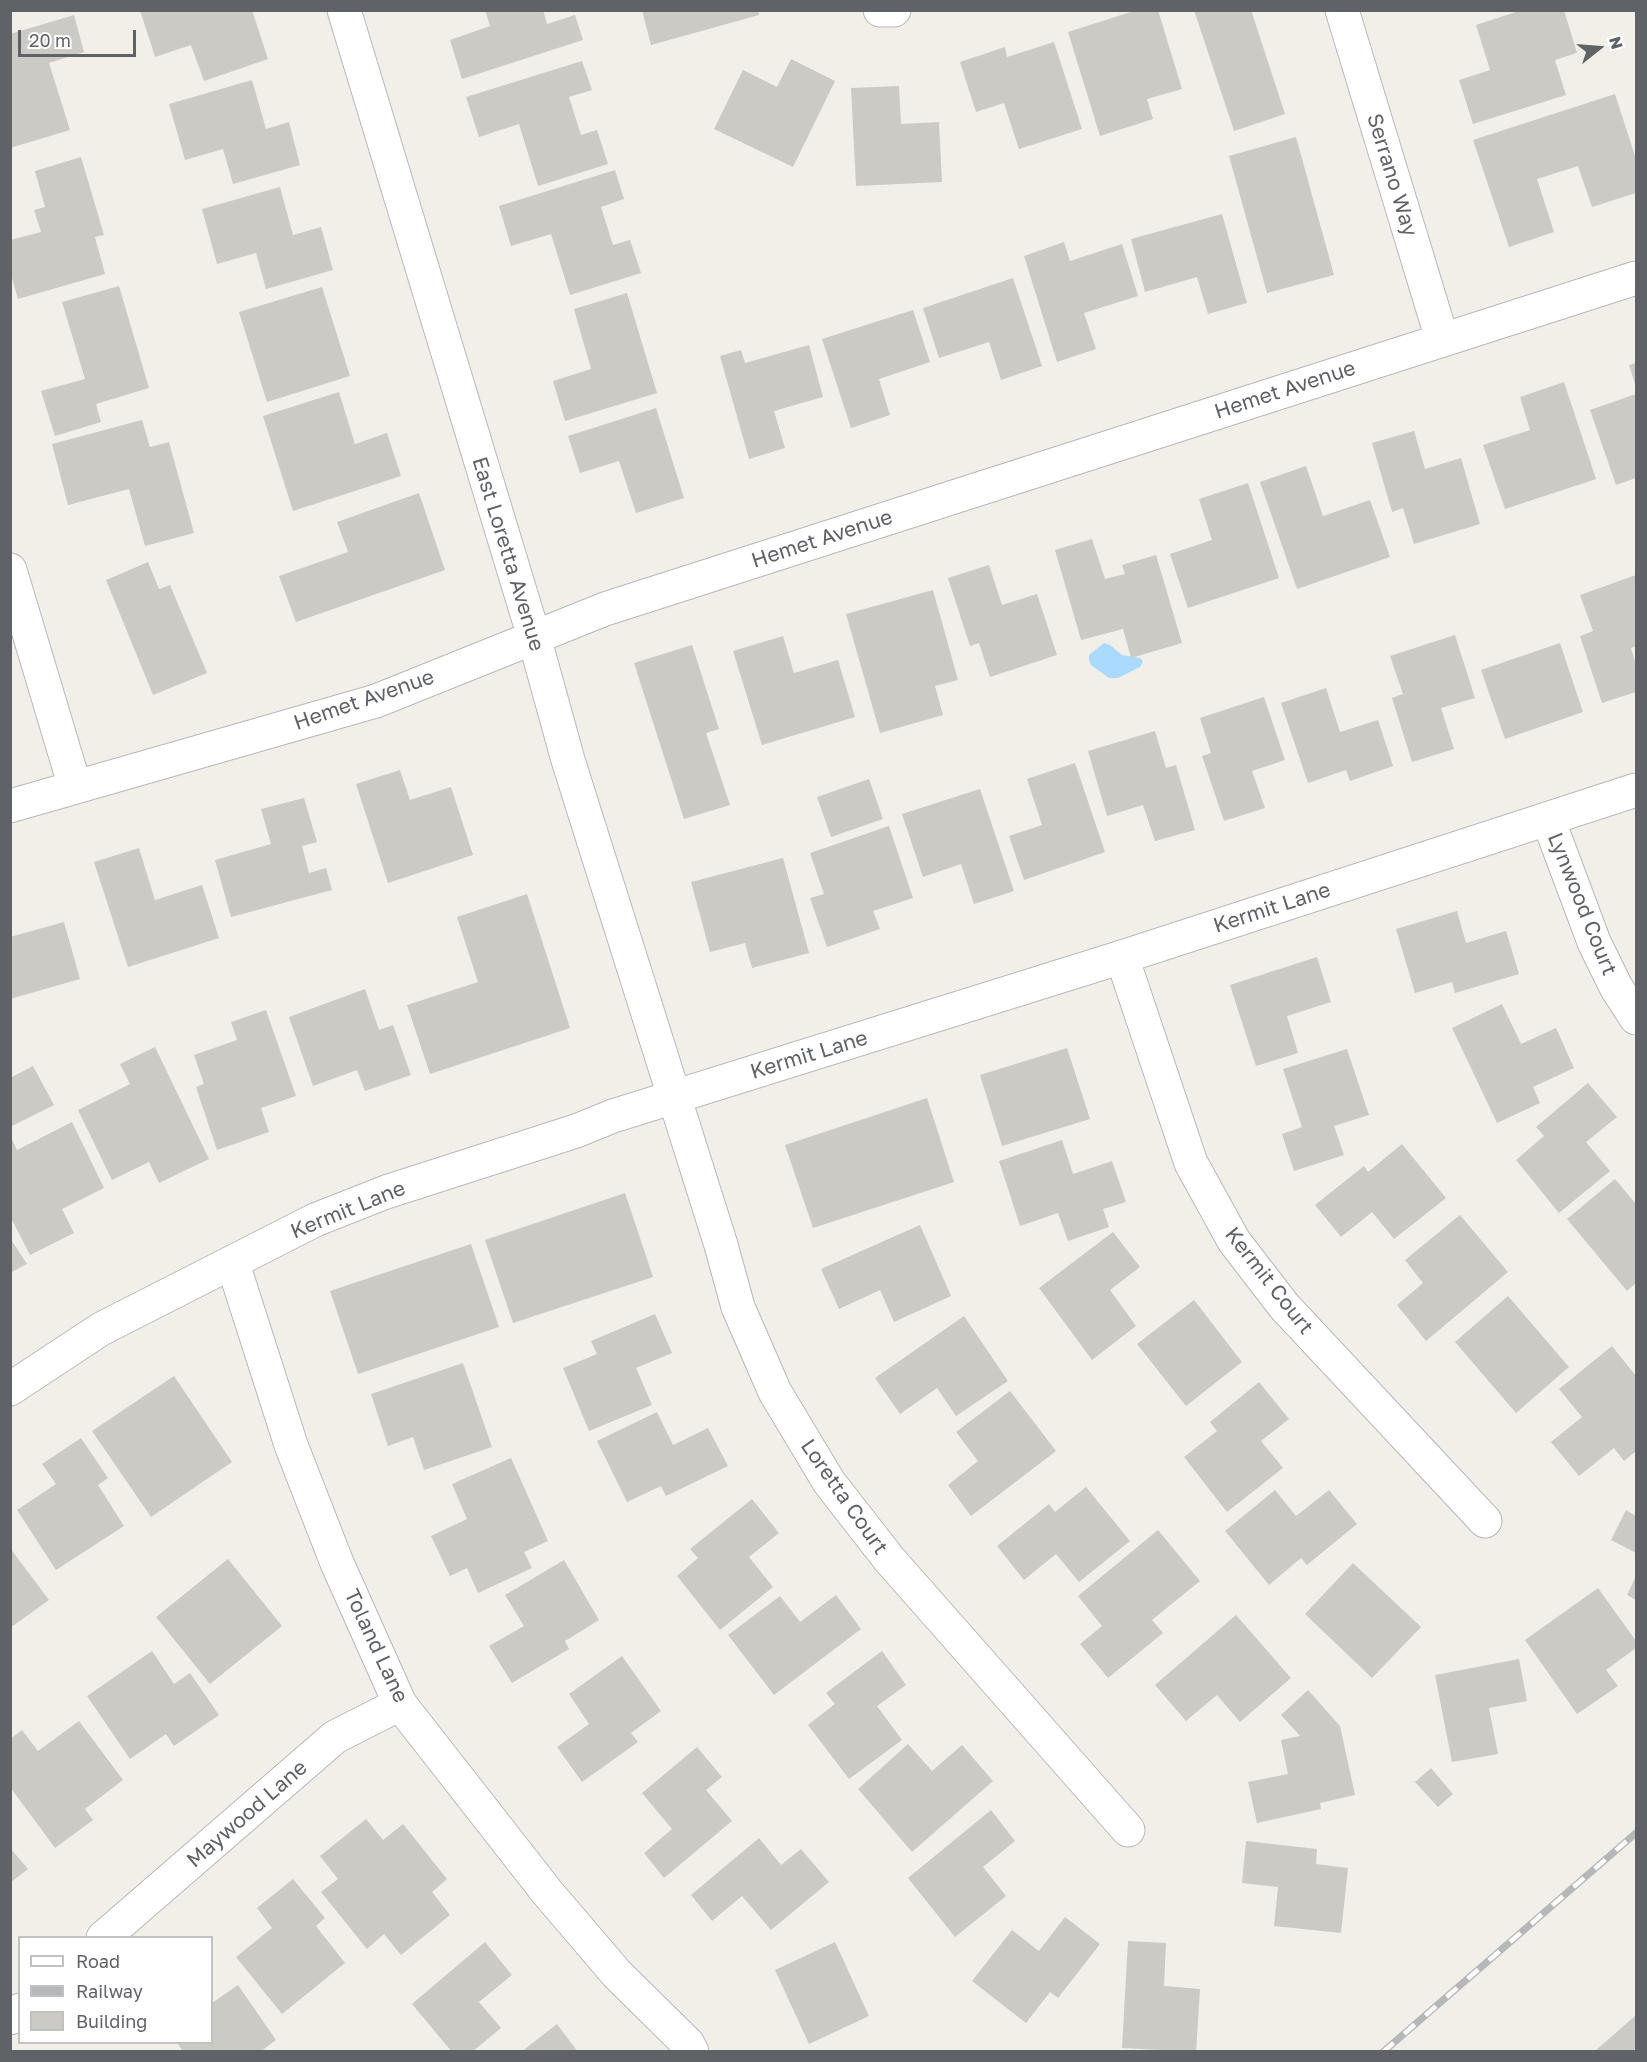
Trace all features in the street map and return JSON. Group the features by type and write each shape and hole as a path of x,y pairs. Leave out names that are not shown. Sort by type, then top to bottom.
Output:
{"street":[{"name":"East Loretta Avenue","path":"344,10 534,637 568,760 674,1097"},
{"path":"880,10 894,10"},
{"name":"Serrano Way","path":"1342,10 1442,339"},
{"name":"Hemet Avenue","path":"10,806 376,701 605,609 1636,278"},
{"path":"10,570 75,786"},
{"name":"Kermit Lane","path":"10,1389 101,1329 233,1264 315,1220 386,1192 674,1097 1122,957 1636,790"},
{"name":"Lynwood Court","path":"1548,819 1594,942 1616,987 1636,1018"},
{"name":"Kermit Court","path":"1122,957 1191,1163 1233,1241 1284,1306 1485,1521"},
{"name":"Loretta Court","path":"674,1097 721,1245 738,1308 775,1392 829,1482 889,1559 1128,1830"},
{"name":"Toland Lane","path":"233,1264 291,1445 337,1563 400,1704 547,1892 617,1974 688,2044 692,2052"},
{"name":"Maywood Lane","path":"106,1936 335,1737 400,1704"}],"water":[{"path":"1104,643 1122,655 1140,658 1143,661 1140,667 1118,678 1109,678 1091,665 1089,660 1089,655"}],"building":[{"path":"140,10 252,10 268,59 204,81 191,45 155,57"},
{"path":"485,10 543,10 547,24 575,15 583,40 462,79 450,40 490,26"},
{"path":"642,10 758,10 759,15 651,45"},
{"path":"1137,10 1158,10 1182,89 1147,99 1153,119 1100,136 1068,32"},
{"path":"1194,10 1251,10 1285,114 1234,131"},
{"path":"1522,10 1564,10 1577,53 1555,60 1566,95 1473,124 1459,80 1490,70 1476,25"},
{"path":"74,15 84,52 49,63 70,130 10,148 10,34"},
{"path":"1054,42 1082,129 1019,149 1004,103 976,112 960,62 1005,47 1007,57"},
{"path":"791,59 835,81 793,167 714,129 743,70 777,87"},
{"path":"582,61 592,90 569,97 581,135 597,130 608,164 538,186 519,124 479,137 466,97"},
{"path":"252,80 266,129 289,122 300,165 233,184 223,149 185,160 169,104"},
{"path":"899,86 901,124 939,122 942,182 856,186 851,88"},
{"path":"1615,94 1636,159 1636,193 1592,207 1578,166 1537,179 1554,232 1509,247 1473,140"},
{"path":"1296,137 1334,275 1267,293 1229,156"},
{"path":"81,157 104,235 95,237 105,274 18,299 10,271 10,240 41,232 34,210 45,207 35,171"},
{"path":"615,170 624,199 601,207 613,245 630,240 641,273 570,295 551,234 511,246 499,206"},
{"path":"280,187 293,235 321,227 333,270 266,289 256,253 217,264 202,209"},
{"path":"1222,214 1247,303 1208,314 1197,277 1145,292 1131,239"},
{"path":"1064,242 1070,261 1122,244 1138,296 1084,313 1096,349 1057,362 1024,256"},
{"path":"1013,278 1042,366 1001,380 989,342 939,358 923,308"},
{"path":"119,286 149,388 96,404 101,422 55,436 41,391 85,379 62,302"},
{"path":"322,287 350,376 267,402 239,312"},
{"path":"627,293 657,393 565,421 553,381 591,369 574,309"},
{"path":"913,310 930,362 879,379 890,415 851,428 822,339"},
{"path":"809,345 823,397 774,411 785,448 749,459 720,356 741,350 745,363"},
{"path":"1636,363 1636,387 1629,365"},
{"path":"1564,382 1596,479 1505,509 1483,445 1530,430 1520,397"},
{"path":"339,392 355,444 387,433 401,476 293,511 263,416"},
{"path":"1636,394 1636,478 1616,485 1590,410"},
{"path":"656,408 684,498 636,513 619,461 580,473 568,436"},
{"path":"142,420 150,447 169,442 194,533 145,546 129,489 68,505 52,444"},
{"path":"1414,431 1425,469 1461,458 1480,524 1414,544 1403,508 1392,512 1372,443"},
{"path":"1306,466 1323,516 1370,500 1390,557 1297,589 1260,482"},
{"path":"1248,483 1279,578 1188,608 1170,554 1212,540 1199,499"},
{"path":"419,493 445,570 296,622 279,576 348,552 337,522"},
{"path":"1092,539 1105,579 1125,574 1122,565 1156,555 1182,643 1131,658 1123,629 1081,640 1055,550"},
{"path":"148,562 159,589 170,585 207,673 153,695 106,580"},
{"path":"989,565 1002,605 1037,594 1057,655 990,677 979,643 970,646 948,578"},
{"path":"1636,575 1636,646 1631,648 1636,665 1636,692 1602,703 1580,636 1593,631 1580,595"},
{"path":"933,590 958,680 935,686 943,715 880,733 846,614"},
{"path":"1455,635 1475,698 1441,708 1454,749 1412,762 1392,698 1403,694 1390,656"},
{"path":"783,636 794,673 838,660 855,717 762,745 733,651"},
{"path":"1560,643 1583,712 1505,739 1481,670"},
{"path":"692,645 719,729 706,733 730,805 684,819 634,663"},
{"path":"1326,688 1340,732 1378,720 1393,766 1350,781 1346,770 1308,783 1281,703"},
{"path":"1264,697 1285,760 1252,771 1265,808 1224,821 1202,756 1211,753 1200,718"},
{"path":"1155,731 1166,768 1176,765 1195,830 1155,841 1143,805 1107,816 1088,751"},
{"path":"1075,763 1105,852 1024,880 1009,836 1042,825 1027,779"},
{"path":"400,770 410,800 451,787 473,855 388,883 356,784"},
{"path":"869,779 883,819 831,837 817,797"},
{"path":"980,789 1014,891 974,904 961,864 923,877 902,814"},
{"path":"304,798 317,842 302,846 309,873 326,868 332,890 231,917 215,860 271,844 261,809"},
{"path":"889,826 913,898 873,911 880,929 827,947 810,898 824,894 810,853"},
{"path":"139,848 155,900 202,885 219,938 128,967 94,862"},
{"path":"783,858 809,953 752,968 745,943 710,952 691,882"},
{"path":"527,894 570,1028 430,1074 407,1005 478,982 457,917"},
{"path":"1457,911 1466,943 1506,931 1519,974 1455,993 1452,982 1415,993 1396,929"},
{"path":"64,922 80,979 10,999 10,937"},
{"path":"1317,957 1331,1002 1287,1016 1298,1053 1256,1066 1230,985"},
{"path":"365,989 379,1030 393,1025 411,1075 365,1091 357,1070 313,1086 289,1017"},
{"path":"1502,1004 1521,1044 1556,1028 1574,1068 1533,1087 1540,1103 1497,1123 1452,1028"},
{"path":"266,1010 296,1096 261,1108 269,1132 217,1150 196,1087 204,1084 194,1055 237,1040 231,1022"},
{"path":"155,1047 209,1159 159,1183 149,1162 112,1180 78,1110 130,1084 120,1064"},
{"path":"1067,1048 1090,1119 1002,1146 980,1075"},
{"path":"1347,1049 1369,1115 1334,1126 1344,1155 1294,1171 1282,1134 1302,1127 1283,1069"},
{"path":"33,1066 54,1105 10,1127 10,1078"},
{"path":"1588,1083 1617,1117 1586,1142 1610,1171 1559,1213 1516,1160 1544,1136 1536,1127"},
{"path":"927,1098 954,1182 813,1228 785,1145"},
{"path":"72,1122 104,1188 62,1209 74,1233 30,1255 10,1216 10,1135 17,1150"},
{"path":"1062,1140 1073,1174 1112,1161 1126,1202 1103,1209 1109,1227 1068,1241 1058,1213 1020,1226 999,1161"},
{"path":"1402,1144 1446,1198 1394,1239 1372,1212 1341,1237 1315,1205 1364,1166 1368,1172"},
{"path":"1615,1179 1636,1204 1636,1283 1627,1291 1567,1219"},
{"path":"625,1193 653,1277 513,1323 485,1240"},
{"path":"1460,1215 1508,1272 1426,1341 1397,1305 1423,1283 1405,1260"},
{"path":"920,1225 951,1296 894,1322 880,1290 839,1309 821,1269"},
{"path":"1113,1232 1140,1267 1110,1290 1136,1326 1092,1360 1039,1288"},
{"path":"10,1238 27,1264 10,1273"},
{"path":"471,1244 499,1327 358,1374 330,1291"},
{"path":"1508,1296 1569,1367 1516,1413 1455,1342"},
{"path":"1194,1300 1242,1362 1186,1406 1137,1344"},
{"path":"655,1314 672,1353 636,1368 652,1405 589,1431 563,1368 597,1354 591,1341"},
{"path":"964,1316 1008,1381 956,1416 937,1388 900,1414 875,1378"},
{"path":"1612,1346 1636,1376 1636,1451 1624,1461 1614,1448 1579,1476 1551,1442 1582,1417 1559,1389"},
{"path":"463,1363 492,1447 424,1470 413,1437 388,1446 371,1394"},
{"path":"174,1376 232,1462 151,1517 92,1431"},
{"path":"1259,1382 1289,1419 1261,1441 1283,1468 1227,1512 1184,1457 1217,1431 1210,1422"},
{"path":"1010,1391 1056,1451 971,1516 948,1485 978,1461 956,1432"},
{"path":"657,1412 673,1445 708,1428 728,1466 666,1496 661,1486 627,1502 597,1441"},
{"path":"81,1438 108,1478 98,1485 124,1526 56,1570 17,1510 56,1484 42,1464"},
{"path":"511,1458 548,1541 524,1552 532,1568 478,1593 467,1568 450,1576 431,1536 467,1519 452,1484"},
{"path":"1086,1487 1130,1541 1079,1582 1056,1554 1024,1580 997,1546 1049,1504 1055,1512"},
{"path":"1275,1490 1296,1516 1329,1490 1357,1524 1307,1565 1301,1558 1269,1585 1225,1531"},
{"path":"752,1499 779,1533 749,1557 773,1587 720,1630 677,1576 698,1558 690,1549"},
{"path":"1626,1510 1636,1516 1636,1553 1611,1540"},
{"path":"1158,1530 1200,1581 1152,1620 1163,1633 1108,1678 1080,1644 1102,1626 1078,1596"},
{"path":"10,1548 49,1600 10,1628"},
{"path":"228,1559 282,1626 210,1684 156,1617"},
{"path":"564,1560 599,1620 565,1641 569,1649 512,1683 489,1646 524,1626 505,1595"},
{"path":"1353,1563 1421,1627 1372,1678 1305,1614"},
{"path":"1636,1576 1636,1600 1627,1595"},
{"path":"1598,1588 1636,1641 1636,1648 1606,1670 1618,1686 1577,1714 1525,1640"},
{"path":"836,1595 861,1629 774,1695 728,1635 780,1596 800,1622"},
{"path":"1236,1615 1291,1678 1240,1722 1217,1695 1186,1721 1155,1685"},
{"path":"152,1651 174,1684 190,1673 219,1715 174,1746 166,1734 130,1759 87,1696"},
{"path":"882,1651 906,1685 877,1706 902,1740 849,1779 808,1725 835,1704 826,1693"},
{"path":"622,1656 661,1711 631,1733 638,1742 582,1782 557,1747 589,1724 569,1694"},
{"path":"1519,1659 1527,1701 1489,1708 1498,1754 1452,1762 1435,1675"},
{"path":"1308,1690 1340,1726 1355,1795 1320,1803 1321,1809 1257,1823 1248,1782 1288,1774 1281,1740 1300,1736 1281,1715"},
{"path":"79,1721 123,1780 85,1809 93,1820 55,1848 10,1787 10,1739 22,1730 38,1751"},
{"path":"908,1744 932,1771 962,1745 993,1781 912,1852 858,1789"},
{"path":"697,1747 722,1777 706,1790 732,1821 664,1878 644,1853 672,1829 642,1793"},
{"path":"1431,1768 1453,1794 1438,1807 1415,1782"},
{"path":"991,1810 1015,1841 983,1867 1006,1896 955,1937 908,1878"},
{"path":"366,1819 383,1840 403,1824 447,1879 432,1892 450,1915 401,1955 384,1934 367,1949 321,1892 338,1879 320,1856"},
{"path":"759,1838 781,1865 801,1849 829,1882 771,1930 742,1896 712,1921 691,1895"},
{"path":"1246,1841 1317,1849 1316,1864 1348,1868 1341,1933 1274,1926 1278,1887 1242,1883"},
{"path":"10,1848 28,1869 10,1883"},
{"path":"293,1879 325,1918 316,1926 345,1963 282,2014 236,1957 272,1928 257,1908"},
{"path":"1065,1917 1100,1944 1058,1998 1050,1992 1026,2023 972,1981 1012,1930 1039,1951"},
{"path":"1128,1941 1166,1943 1164,1986 1200,1989 1196,2052 1122,2048"},
{"path":"485,1942 512,1975 479,2002 501,2028 472,2052 452,2052 412,2004"},
{"path":"835,1942 869,2016 809,2044 775,1970"},
{"path":"238,1985 276,2040 260,2052 183,2052 178,2044 213,2044 213,2002"},
{"path":"1636,2015 1636,2052 1594,2052"},
{"path":"557,2024 578,2052 521,2052"}],"railway":[{"path":"1383,2052 1636,1833"}]}
